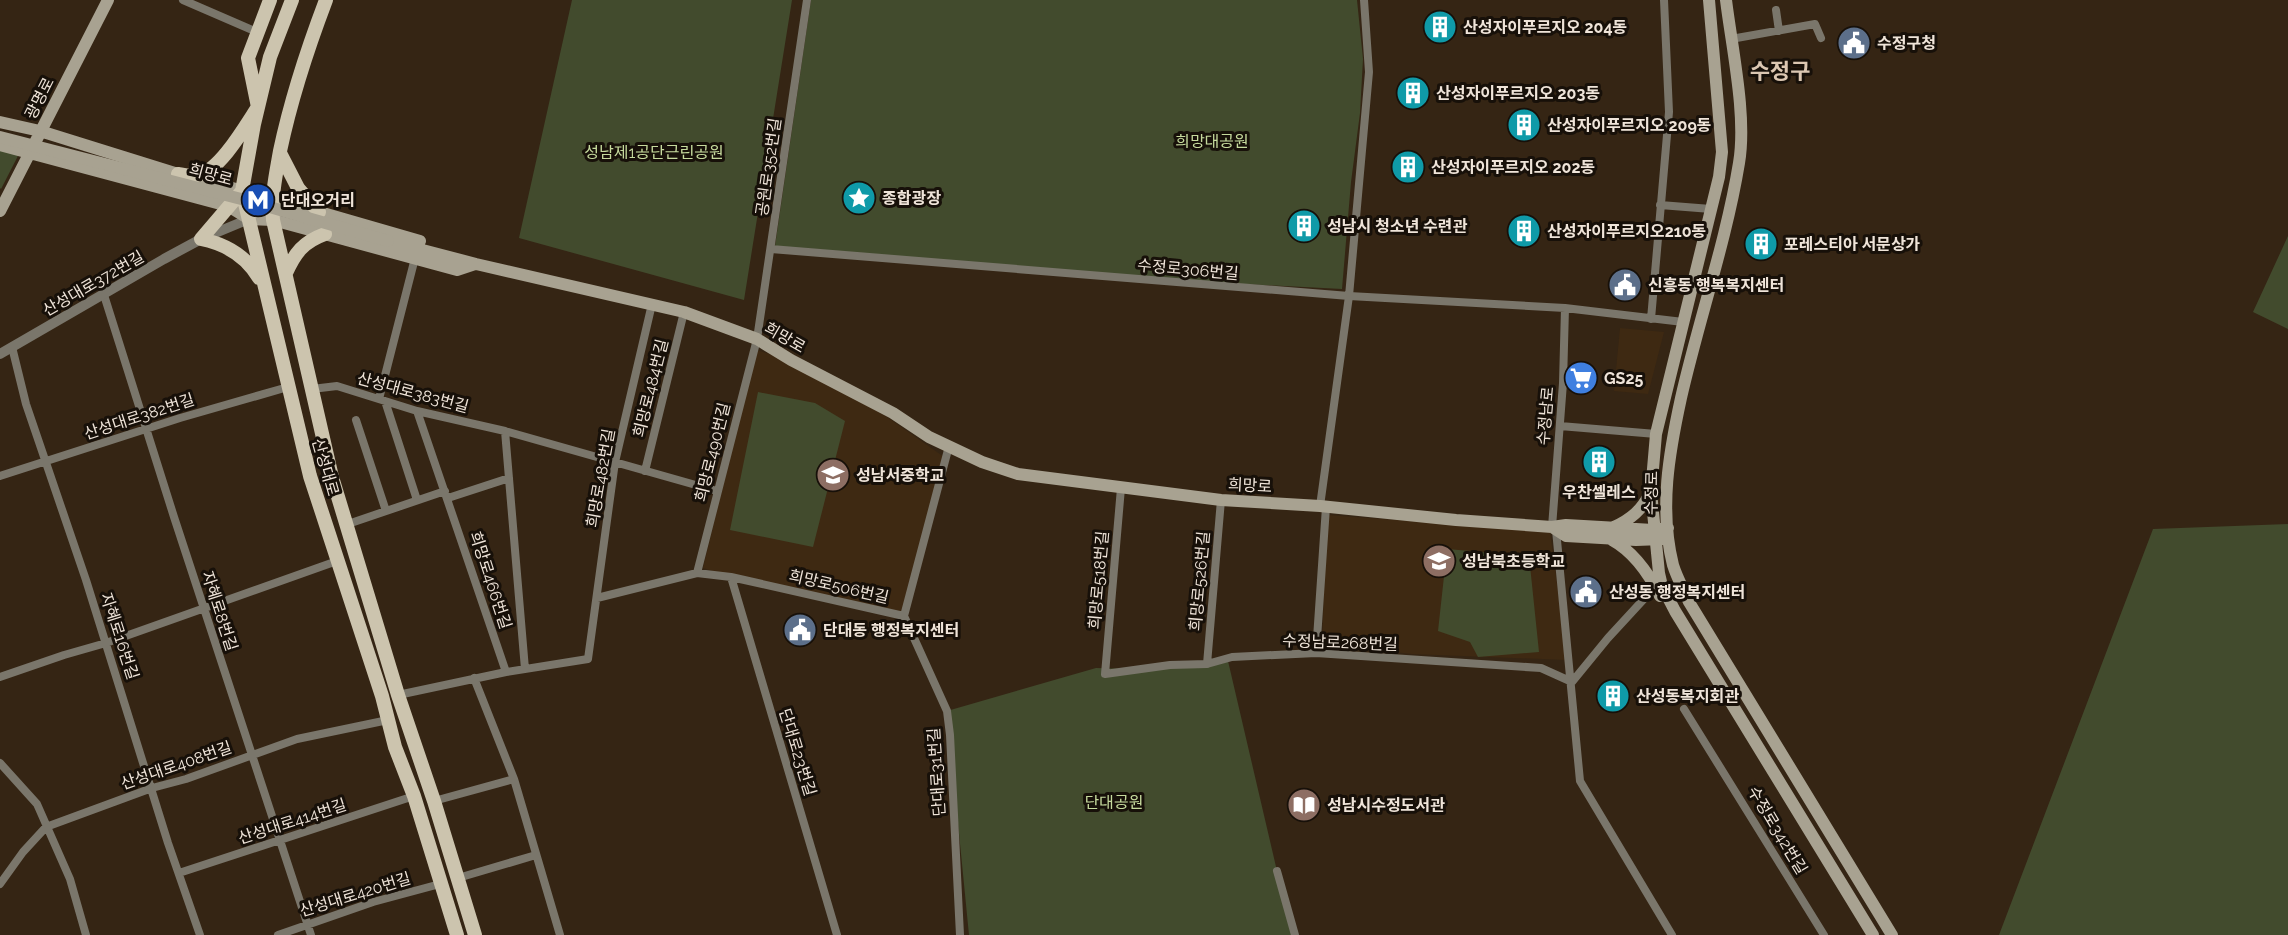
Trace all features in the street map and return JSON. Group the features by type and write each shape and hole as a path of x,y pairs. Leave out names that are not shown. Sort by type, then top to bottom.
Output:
{"main road":[{"name":"광명로","path":"0,212 108,0"},
{"path":"178,174 198,176 212,166 233,144 258,107 248,58 270,0"},
{"name":"산성대로","path":"292,0 270,57 242,191 310,476 457,935"},
{"name":"산성대로","path":"326,0 302,62 280,153 271,198 273,220 345,525 475,935"},
{"name":"수정로","path":"1709,0 1722,152 1712,208 1656,434 1651,492 1654,535 1662,585 1680,619 1872,935"},
{"name":"수정로","path":"1726,0 1742,129 1740,155 1732,199 1692,349 1673,432 1668,463 1666,505 1673,565 1689,602 1892,935"},
{"path":"0,122 40,131 178,174 271,198 458,252 476,264"},
{"name":"희망로","path":"0,137 249,201 476,264 684,312 757,339 791,360 884,408 929,437 982,462 1018,474 1221,500 1323,506 1554,528 1566,525 1610,533 1654,535 1668,533"},
{"path":"0,145 228,206 249,219 273,220 457,270 476,264"},
{"path":"280,153 298,188 319,212"},
{"path":"242,191 201,239 217,242 241,256 252,265 263,283"},
{"path":"286,273 299,248 312,238 325,234"},
{"path":"1651,492 1644,506 1610,533 1636,559 1664,604 1680,619"}],"street":[{"path":"183,0 257,32"},
{"name":"공원로352번길","path":"757,339 807,0"},
{"path":"1316,653 1323,506 1349,296 1369,72 1364,0"},
{"path":"1651,319 1669,112 1664,0"},
{"path":"1776,10 1779,31"},
{"path":"1731,39 1815,24 1821,38"},
{"path":"1722,152 1740,155"},
{"path":"1660,205 1712,208"},
{"name":"산성대로372번길","path":"0,354 201,239 249,219"},
{"name":"수정로306번길","path":"771,249 1349,296 1565,308 1683,322"},
{"path":"415,258 382,400 417,500"},
{"name":"자혜로8번길","path":"104,295 311,935"},
{"name":"희망로482번길","path":"525,669 588,659 615,462 652,304"},
{"name":"수정남로","path":"1565,308 1554,528 1572,682 1580,781 1672,935"},
{"name":"희망로484번길","path":"645,471 684,312"},
{"name":"희망로490번길","path":"697,573 757,339"},
{"name":"자혜로16번길","path":"12,347 26,404 200,935"},
{"name":"산성대로383번길","path":"312,389 337,386 417,411 505,431 717,491"},
{"name":"산성대로382번길","path":"0,476 288,387"},
{"name":"희망로466번길","path":"417,411 506,672"},
{"path":"356,420 386,511"},
{"path":"1560,426 1656,434"},
{"path":"398,695 525,669 505,431"},
{"name":"희망로506번길","path":"597,598 697,573 730,577 904,616 949,446"},
{"path":"345,525 417,500 509,478"},
{"name":"희망로518번길","path":"1105,674 1121,488"},
{"name":"희망로526번길","path":"1207,664 1221,500"},
{"path":"0,677 64,655 106,644 337,561"},
{"name":"단대로23번길","path":"730,577 837,935"},
{"path":"1572,682 1608,638 1655,587"},
{"name":"단대로31번길","path":"904,616 947,711 960,935"},
{"name":"수정남로268번길","path":"1105,674 1170,665 1207,664 1232,657 1316,653 1541,668 1572,682"},
{"path":"474,678 513,779 561,935"},
{"name":"수정로342번길","path":"1684,709 1724,770 1824,935"},
{"name":"산성대로408번길","path":"0,884 23,852 46,827 297,739 388,720"},
{"path":"0,763 37,804 70,879 86,935"},
{"path":"434,801 513,779"},
{"name":"산성대로414번길","path":"178,873 414,796"},
{"path":"458,878 536,855"},
{"path":"1277,871 1295,935"},
{"name":"산성대로420번길","path":"278,935 373,902 440,884"}],"shaded area":[{"path":"1620,328 1664,332 1648,394 1614,391"},
{"name":"성남서중학교","path":"756,350 791,360 887,417 944,457 904,616 731,577 703,568"},
{"name":"성남북초등학교","path":"1327,515 1550,531 1567,660 1412,654 1322,644"}],"green space":[{"name":"성남제1공단근린공원","path":"572,0 792,0 744,300 519,238"},
{"name":"희망대공원","path":"811,0 1357,0 1363,59 1360,113 1351,182 1342,289 1224,283 775,246"},
{"path":"0,148 20,152 1,189 0,188"},
{"path":"2288,236 2288,329 2253,312"},
{"path":"758,392 815,403 845,421 813,547 730,530"},
{"path":"2288,524 2288,935 1999,935 2153,529"},
{"path":"1447,549 1529,556 1539,652 1478,657 1470,642 1438,631"},
{"name":"단대공원","path":"1228,661 1277,871 1296,935 969,935 947,711 1096,668 1132,669"}],"place":[{"name":"산성자이푸르지오 204동","path":"1440,27"},
{"name":"수정구청","path":"1854,43"},
{"name":"산성자이푸르지오 203동","path":"1413,93"},
{"name":"산성자이푸르지오 209동","path":"1524,125"},
{"name":"산성자이푸르지오 202동","path":"1408,167"},
{"name":"종합광장","path":"859,198"},
{"name":"단대오거리","path":"258,200"},
{"name":"성남시 청소년 수련관","path":"1304,226"},
{"name":"산성자이푸르지오210동","path":"1524,231"},
{"name":"포레스티아 서문상가","path":"1761,244"},
{"name":"신흥동 행복복지센터","path":"1625,285"},
{"name":"GS25","path":"1581,378"},
{"name":"우찬셀레스","path":"1599,462"},
{"name":"성남서중학교","path":"833,475"},
{"name":"성남북초등학교","path":"1439,561"},
{"name":"산성동 행정복지센터","path":"1586,592"},
{"name":"단대동 행정복지센터","path":"800,630"},
{"name":"산성동복지회관","path":"1613,696"},
{"name":"성남시수정도서관","path":"1304,805"}],"district":[{"name":"수정구","path":"1780,71"}]}
